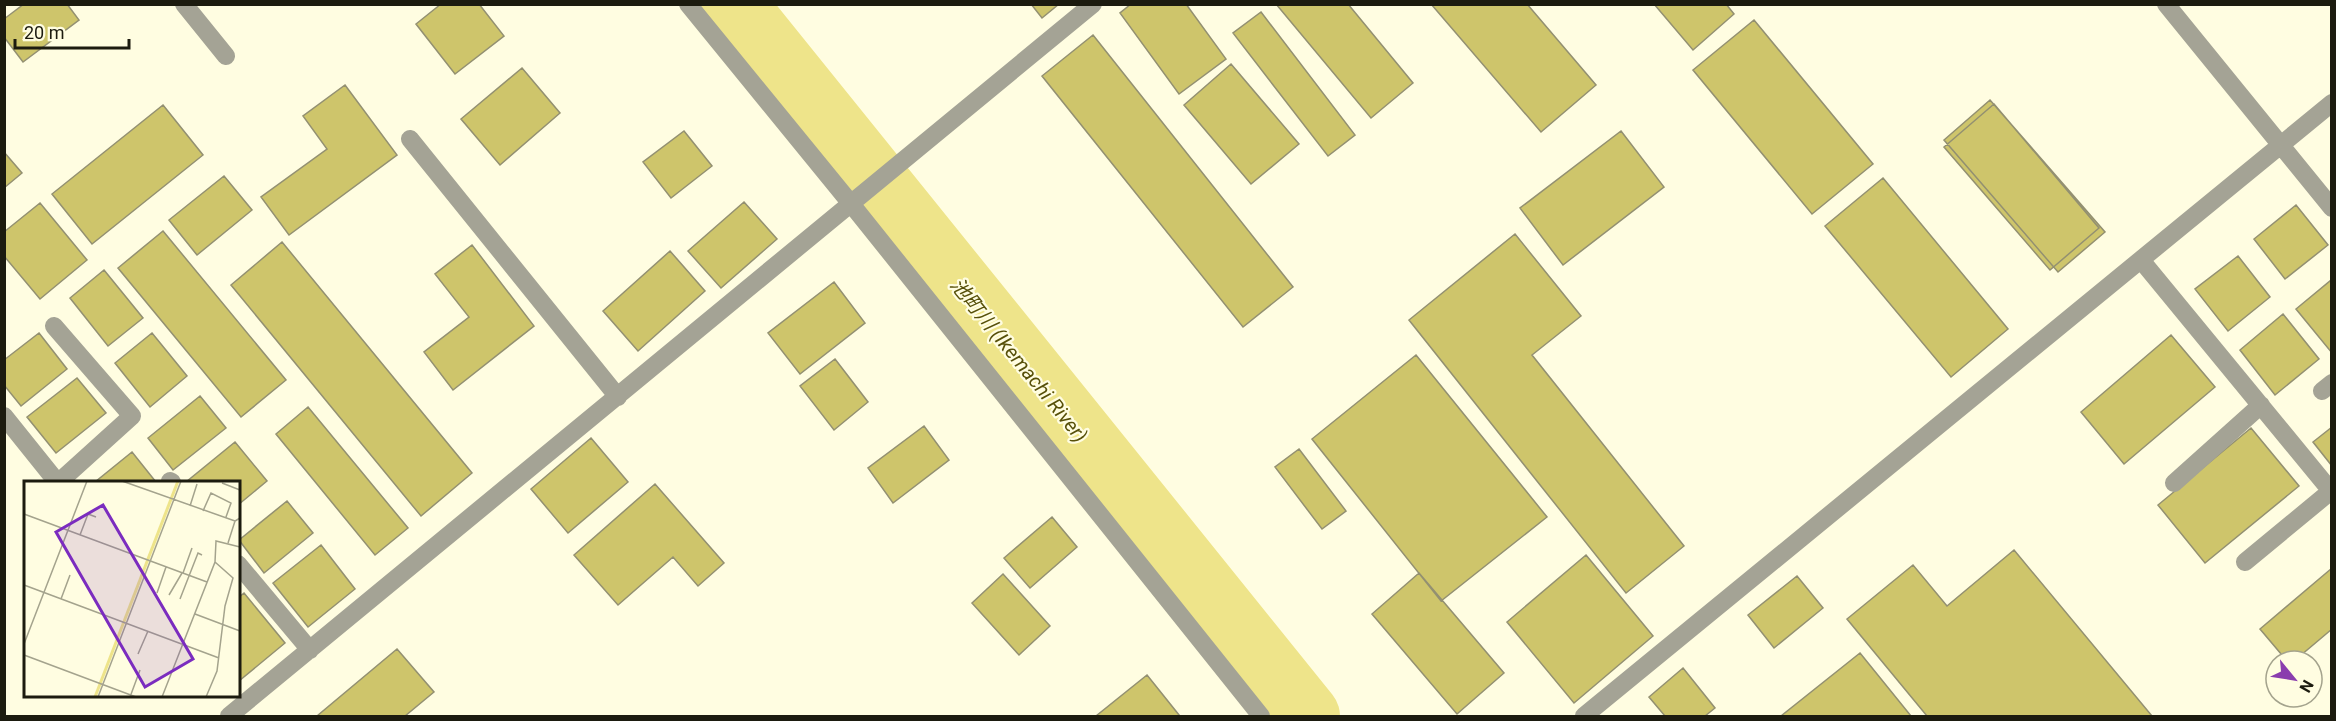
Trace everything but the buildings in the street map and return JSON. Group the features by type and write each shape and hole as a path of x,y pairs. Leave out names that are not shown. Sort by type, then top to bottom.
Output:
{"street":[{"path":"184,4 226,56"},
{"path":"688,4 852,204 1261,717"},
{"path":"234,709 310,650 1093,4"},
{"path":"2166,4 2331,208"},
{"path":"1584,717 2331,103"},
{"path":"410,139 618,397"},
{"path":"2141,260 2331,491 2245,562"},
{"path":"54,326 132,416 60,481"},
{"path":"2174,483 2261,405"},
{"path":"4,416 56,481"},
{"path":"240,566 310,650"}],"waterway":[{"name":"池町川 (Ikemachi River)","path":"732,4 1306,716"}]}
